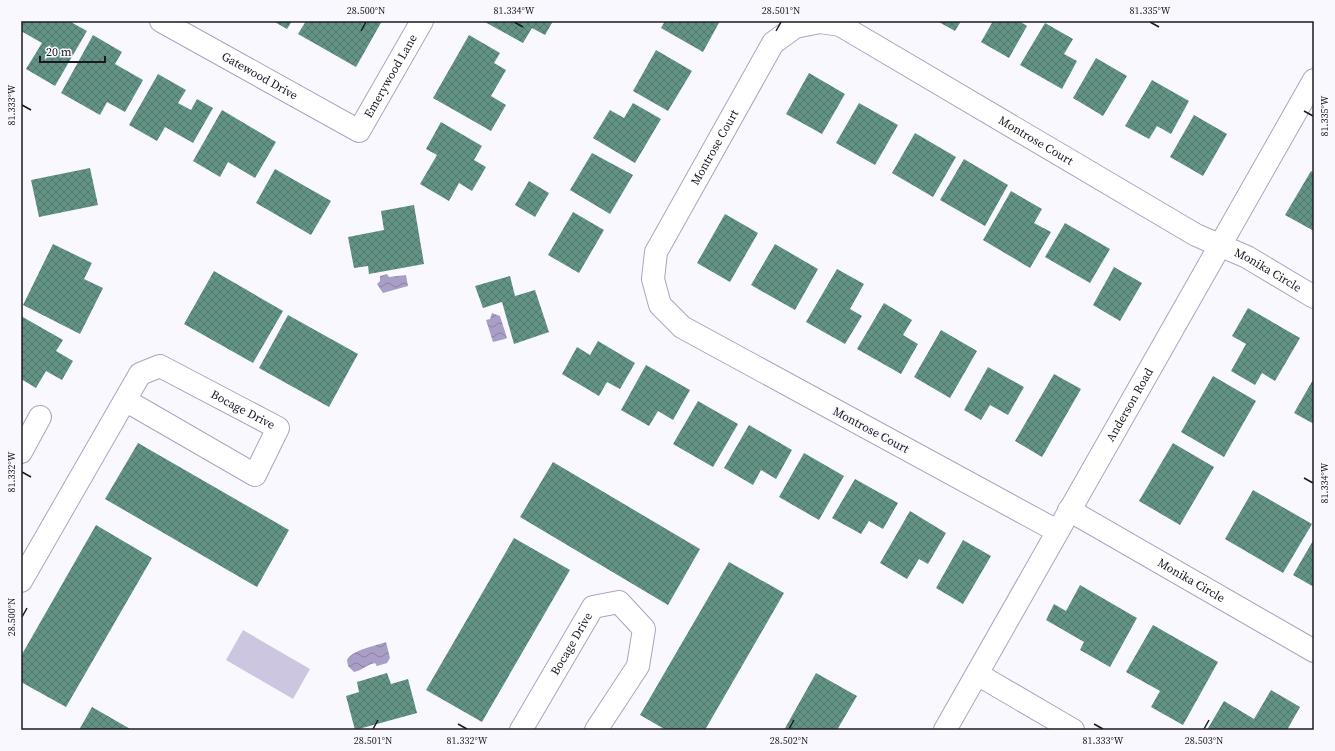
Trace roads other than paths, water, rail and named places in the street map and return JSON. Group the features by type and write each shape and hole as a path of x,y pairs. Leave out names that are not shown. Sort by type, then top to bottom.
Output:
{"street":[{"name":"Gatewood Drive","path":"161,21 359,131"},
{"name":"Emerywood Lane","path":"359,131 422,21"},
{"name":"Montrose Court","path":"1058,531 682,327 660,305 653,279 656,252 773,43 795,27 820,22 840,25 1189,231 1220,246"},
{"name":"Anderson Road","path":"945,730 1314,80"},
{"name":"Monika Circle","path":"1220,246 1248,257 1314,296"},
{"name":"Bocage Drive","path":"21,581 125,400 140,374 160,366 278,428 255,475 125,400"},
{"path":"21,452 40,417"},
{"name":"Monika Circle","path":"1069,510 1314,651"},
{"name":"Bocage Drive","path":"521,730 593,607 619,602 644,629 638,666 596,730"},
{"path":"977,674 1073,730"}],"water":[{"path":"387,274 389,277 406,275 408,286 383,293 377,284 380,281 380,276"},
{"path":"492,313 500,316 507,338 493,342 486,320 490,319"},
{"path":"386,642 390,658 387,663 377,666 375,663 354,672 348,666 347,660 354,654"}]}
